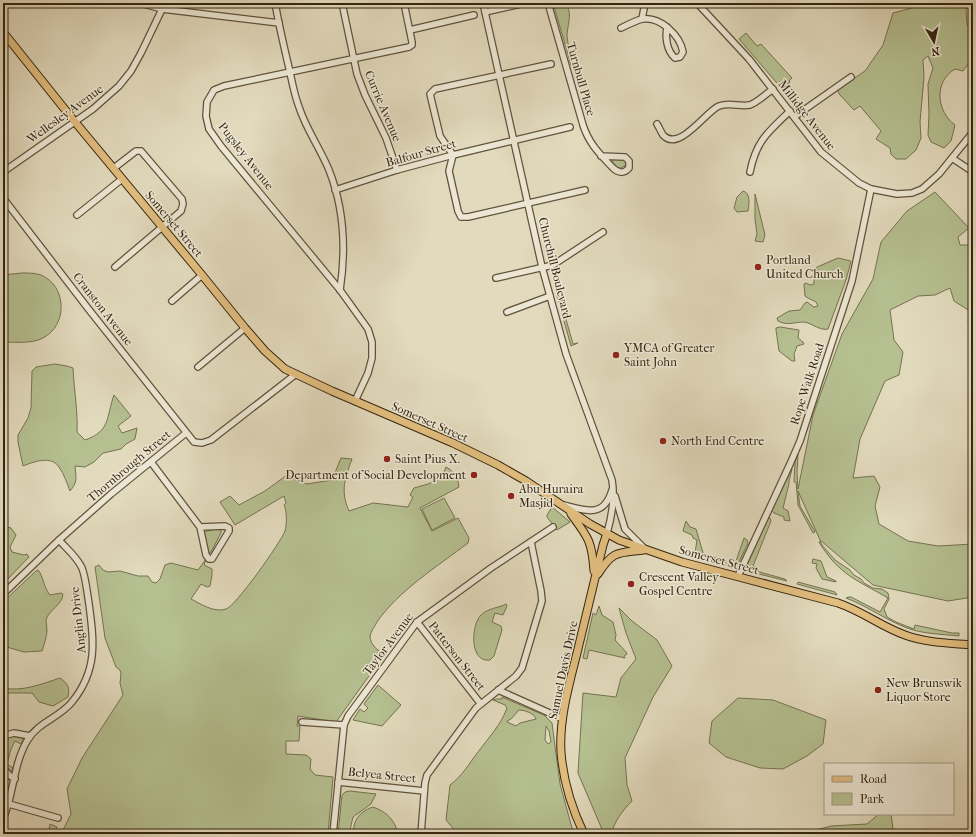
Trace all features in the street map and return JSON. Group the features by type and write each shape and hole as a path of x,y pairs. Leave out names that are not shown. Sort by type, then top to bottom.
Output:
{"main road":[{"name":"Somerset Street","path":"3,32 244,328 271,357 286,368 296,374 433,434 500,466 619,540 682,562 838,603 906,636 926,640 973,645"},
{"path":"567,509 590,541 593,553 594,579"},
{"name":"Samuel Davis Drive","path":"584,834 572,804 566,780 561,752 563,718 594,579 607,533"},
{"path":"594,579 610,558 618,554 646,550"}],"street":[{"path":"140,3 162,9 279,24"},
{"name":"Wellesley Avenue","path":"3,172 107,98 126,78 141,53 165,3"},
{"path":"275,3 299,107 306,126 329,170 342,219 343,271 340,290"},
{"name":"Currie Avenue","path":"342,3 353,59 365,95 386,138 397,170"},
{"path":"404,3 410,30 474,15"},
{"name":"Churchill Boulevard","path":"483,3 542,267 566,354 613,486 612,509 607,533"},
{"path":"485,12 525,3"},
{"name":"Turnbull Place","path":"548,3 584,129 591,144 601,156 617,172 623,172 629,168 629,161 625,157 601,156"},
{"path":"642,19 646,3"},
{"name":"Millidge Avenue","path":"697,3 749,59 821,152 859,183 871,189 896,194 918,191 932,180 973,132"},
{"path":"621,28 642,19 656,20 667,27 682,44 683,52 680,57 675,58 671,54 666,40 667,27"},
{"name":"Pugsley Avenue","path":"355,401 370,364 373,350 368,329 340,290 221,146 209,129 206,116 207,102 214,90 224,86 407,47 412,45 410,30"},
{"path":"551,64 435,89 430,94 440,136 453,155 449,171 458,211 461,217 468,217 585,190"},
{"path":"794,117 851,77"},
{"path":"657,124 664,136 669,138 680,138 716,108 726,104 750,105 773,89"},
{"path":"750,172 756,150 763,139 790,111"},
{"name":"Balfour Street","path":"335,190 397,170 570,127"},
{"path":"114,168 136,151 141,151 182,199 183,204 181,211 115,267"},
{"path":"952,158 973,172"},
{"path":"77,215 122,178"},
{"name":"Rope Walk Road","path":"738,576 800,441 852,281 871,189"},
{"name":"Cranston Avenue","path":"3,198 5,206 186,433"},
{"path":"496,278 553,265 603,232"},
{"path":"172,301 202,275"},
{"path":"507,312 550,296"},
{"path":"198,367 244,328"},
{"name":"Thornbrough Street","path":"3,594 59,540 111,494 186,433 197,443 211,440 296,374"},
{"path":"151,462 200,527 206,555 209,559 212,559 229,531 229,528 225,526 200,527"},
{"path":"559,503 583,511 597,510 608,500 613,486"},
{"path":"613,486 625,529 646,550"},
{"name":"Taylor Avenue","path":"333,834 344,724 348,716 417,622 485,572 553,527"},
{"name":"Anglin Drive","path":"3,819 9,804 20,756 30,736 40,725 62,712 71,703 82,688 92,664 93,647 91,622 84,574 75,558 59,540"},
{"path":"422,833 424,791 427,775 480,703 521,671 542,604 541,591 531,542"},
{"name":"Patterson Street","path":"417,622 480,703"},
{"path":"498,690 563,718"},
{"path":"302,722 344,724"},
{"path":"3,736 14,733 30,736"},
{"path":"3,768 8,775 15,779"},
{"name":"Belyea Street","path":"338,782 424,791"},
{"path":"9,804 58,818"}],"green space":[{"path":"553,3 564,3 569,10 567,36 571,65"},
{"path":"915,3 970,3 966,10 967,24 973,32 973,62 969,63 963,71 955,69 943,81 940,97 941,105 944,113 955,125 951,141 944,148 931,142 928,135 928,84 933,68 928,56 923,60 924,77 920,122 921,138 916,150 906,159 896,159 891,154 890,148 876,139 881,131 860,106 854,110 837,90 865,71 883,45 893,13 912,8"},
{"path":"746,33 757,46 761,44 792,78 789,81 790,82 782,89 739,39"},
{"path":"614,159 624,160 626,163 625,166 621,168 616,167 612,163"},
{"path":"743,191 746,192 748,196 748,211 737,212 734,208 737,197"},
{"path":"935,192 969,228 958,237 960,245 973,245 973,323 968,321 970,311 954,301 950,288 935,295 918,296 890,310 894,340 903,352 899,375 885,381 860,439 853,478 874,476 880,487 875,506 879,524 908,541 938,546 973,544 973,597 948,601 873,585 820,540 798,491 800,506 815,532 813,533 798,505 796,482 794,482 795,462 798,454 798,489 813,415 842,334 873,279 881,242 907,211"},
{"path":"755,194 765,235 763,242 755,241 757,234 755,219"},
{"path":"838,258 851,261 846,280 828,329 822,329 804,322 788,324 778,321 777,318 789,311 800,310 807,302 814,307 818,306 816,302 805,296 804,284 814,284 814,279 819,273 816,268"},
{"path":"22,273 39,274 50,280 60,296 60,315 57,324 51,332 39,340 29,342 3,342 3,275"},
{"path":"557,296 564,296 560,298 573,344 578,343 571,346 562,314 564,314"},
{"path":"780,327 799,330 798,338 804,344 797,346 794,354 795,361 792,361 779,351 776,328"},
{"path":"55,364 73,368 77,432 85,440 103,428 108,417 114,395 131,416 118,426 122,433 137,428 135,439 121,449 103,453 94,462 85,467 75,466 75,482 70,491 56,463 42,460 23,466 18,442 18,435 28,418 31,408 32,371 36,367"},
{"path":"341,458 352,459 344,485 346,504 349,511 373,503 408,507 413,497 410,495 414,488 428,484 442,477 446,467 456,476 459,487 420,508 432,531 458,518 469,538 468,543 407,589 377,622 372,630 370,639 375,647 384,655 336,722 298,716 297,726 300,726 299,741 286,741 286,754 306,755 311,759 310,769 315,775 333,777 328,834 61,834 71,814 67,789 82,758 123,695 120,683 120,670 116,667 105,638 95,567 99,565 103,570 108,572 120,571 138,576 148,576 152,582 156,583 160,579 165,565 171,563 198,570 206,559 204,565 212,569 210,586 207,587 201,584 191,599 212,609 226,609 231,606 248,586 282,537 286,525 284,505 286,503 284,496 235,525 220,502 230,496 239,505 265,491 287,475 307,484 332,480"},
{"path":"792,469 783,508 788,511 790,521 784,520 784,517 774,513 771,510"},
{"path":"444,498 455,518 432,530 422,509"},
{"path":"552,507 570,522 557,530 547,517"},
{"path":"768,517 771,521 753,566 757,568 756,571 785,579 787,581 748,570 747,565"},
{"path":"686,521 690,527 696,529 704,556 709,555 707,560 683,554 689,551 695,553 697,540 693,538 692,535 683,531"},
{"path":"3,526 11,528 16,535 10,547 12,552 24,555 27,554 29,557 3,584"},
{"path":"216,529 221,530 221,533 211,552 208,553 202,532"},
{"path":"744,538 748,543 737,566 732,567 715,563 716,556 716,561 730,564 731,560 736,561"},
{"path":"820,541 835,560 850,570 864,583 873,588 882,589 888,593 889,599 884,609 887,617 914,629 915,625 952,633 959,633 959,636 926,633 907,628 846,598 851,597 880,612 888,598 849,576 826,553 819,542"},
{"path":"813,559 821,561 827,577 836,582 822,579 816,568 817,564 812,563"},
{"path":"38,570 50,595 63,594 60,602 46,620 47,633 42,651 24,652 3,646 3,602"},
{"path":"798,582 835,592 837,595 797,584"},
{"path":"506,604 507,606 503,615 495,613 492,622 501,626 502,630 494,656 490,660 483,659 478,656 475,650 475,627 481,615 487,611"},
{"path":"599,606 602,615 613,622 616,635 615,640 626,652 627,654 624,656 625,658 589,650 587,659 583,658 593,613 596,615"},
{"path":"619,608 632,621 657,640 672,666 653,697 625,758 627,785 632,801 619,816 611,834 604,834 578,773 583,693 616,697 621,678 636,659 626,633"},
{"path":"60,678 68,686 68,697 53,706 39,702 32,693 3,693 3,688 25,688"},
{"path":"378,685 401,705 382,726 353,720 360,709 364,712 368,708 364,704"},
{"path":"502,697 544,715 552,723 560,784 575,834 458,834 446,820 450,785 465,770 501,720 507,708 505,705 493,700 502,699","holes":["519,710 534,715 536,719 520,723 516,726 507,722","546,726 549,731 551,742 548,744 545,740"]},
{"path":"738,698 773,700 826,720 823,744 807,756 783,769 760,768 726,757 709,743 712,721"},
{"path":"14,735 21,737 23,740 21,744 15,741 11,749 7,764 13,768 11,772 3,764 3,739"},
{"path":"350,791 376,794 371,804 353,817 350,830 351,834 338,834 342,795 345,792"},
{"path":"373,807 390,817 397,829 398,834 354,834 354,825 358,817 364,811"},
{"path":"878,815 891,815 893,829 888,834 801,834 831,826 867,824"},
{"path":"50,824 57,827 56,834 48,834"}],"place":[{"name":"Portland United Church","path":"758,267"},
{"name":"YMCA of Greater Saint John","path":"616,355"},
{"name":"North End Centre","path":"663,441"},
{"name":"Saint Pius X.","path":"387,459"},
{"name":"Department of Social Development","path":"474,475"},
{"name":"Abu Huraira Masjid","path":"511,496"},
{"name":"Crescent Valley Gospel Centre","path":"631,584"},
{"name":"New Brunswik Liquor Store","path":"878,690"}]}
